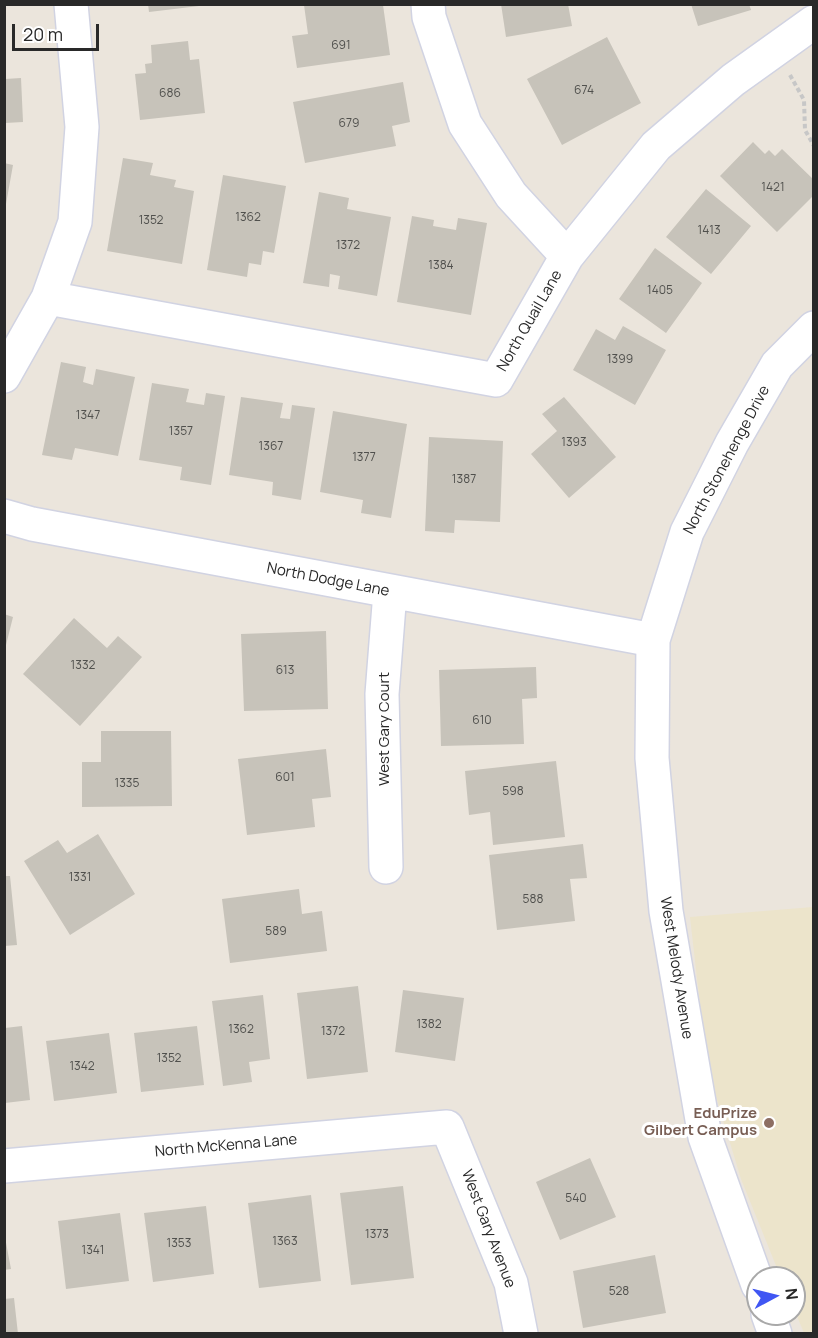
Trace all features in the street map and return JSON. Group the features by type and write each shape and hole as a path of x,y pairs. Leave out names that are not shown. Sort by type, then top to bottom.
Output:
{"street":[{"path":"4,376 48,298 75,222 82,127 70,4"},
{"path":"428,4 429,17 465,124 511,195 567,256"},
{"name":"North Quail Lane","path":"48,298 496,380 567,256 656,146 733,81 813,22"},
{"name":"North Stonehenge Drive","path":"653,640 687,532 732,443 777,365 813,328"},
{"name":"North Dodge Lane","path":"4,516 32,524 653,640"},
{"name":"West Gary Court","path":"386,867 382,693 390,592"},
{"name":"West Melody Avenue","path":"653,640 652,758 666,911 705,1137 751,1266"},
{"name":"North McKenna Lane","path":"4,1166 447,1127"},
{"name":"West Gary Avenue","path":"447,1127 511,1282 521,1334"}],"path":[{"path":"773,51 804,100 805,130 813,146"}],"shaded area":[{"name":"EduPrize Gilbert Campus","path":"813,907 813,1333 804,1333 801,1326 806,1326 806,1266 776,1266 741,1179 707,1067 690,917"}],"building":[{"path":"148,4 199,4 199,6 149,12"},
{"path":"501,4 568,4 572,26 506,37"},
{"path":"691,4 749,4 751,10 698,26"},
{"path":"304,5 383,5 390,55 297,68 292,36 308,34"},
{"path":"607,37 641,103 562,145 527,79"},
{"path":"188,41 190,60 199,59 205,113 140,120 135,74 146,73 145,64 152,63 151,45"},
{"path":"21,78 23,122 5,123 5,79"},
{"path":"403,82 410,122 392,126 396,146 305,163 293,102"},
{"path":"753,142 765,154 769,150 775,156 782,149 814,180 814,195 777,232 720,176"},
{"path":"123,158 153,163 150,175 176,180 174,187 194,191 182,264 107,251"},
{"path":"4,163 13,165 6,204 4,204"},
{"path":"223,175 286,186 274,253 263,251 261,265 249,263 247,277 207,270"},
{"path":"706,189 751,226 711,274 666,237"},
{"path":"319,192 349,198 347,209 391,217 377,296 338,289 340,276 330,274 329,287 303,283"},
{"path":"412,216 434,220 433,226 456,230 458,218 487,223 471,315 397,302"},
{"path":"655,248 702,283 666,333 619,299"},
{"path":"623,326 666,350 635,405 573,370 596,329 615,340"},
{"path":"61,362 86,367 83,382 93,385 96,369 135,377 118,456 75,448 72,460 42,455"},
{"path":"152,383 189,389 186,402 204,405 206,393 225,396 211,485 180,480 182,467 139,460"},
{"path":"241,397 283,403 280,418 290,419 292,405 315,408 301,500 272,495 273,482 229,475"},
{"path":"564,397 616,457 569,498 531,454 557,431 542,414"},
{"path":"333,411 407,424 391,518 361,513 363,500 320,492"},
{"path":"429,437 503,441 500,522 455,520 454,533 425,531"},
{"path":"4,614 13,617 5,649 4,649"},
{"path":"74,618 107,648 118,636 142,657 80,726 23,674"},
{"path":"326,631 328,709 244,711 241,634"},
{"path":"536,667 537,698 522,699 524,744 441,746 439,670"},
{"path":"101,731 171,731 172,806 82,807 82,762 101,762"},
{"path":"326,749 331,797 312,799 315,827 247,835 238,759"},
{"path":"556,761 565,837 493,845 490,812 469,815 465,771"},
{"path":"98,834 135,894 70,935 24,861 58,840 67,853"},
{"path":"583,844 587,878 570,879 575,921 497,930 489,855"},
{"path":"4,876 10,876 17,945 4,946"},
{"path":"299,889 302,914 322,911 327,951 230,963 222,899"},
{"path":"358,986 368,1072 307,1079 297,993"},
{"path":"403,990 464,998 455,1061 395,1052"},
{"path":"263,995 270,1059 249,1062 252,1082 223,1086 212,1001"},
{"path":"22,1026 30,1100 5,1103 5,1028"},
{"path":"197,1026 204,1085 141,1092 134,1033"},
{"path":"109,1033 117,1093 54,1101 46,1041"},
{"path":"590,1158 616,1217 560,1240 536,1182"},
{"path":"403,1186 414,1278 351,1285 340,1193"},
{"path":"311,1195 321,1281 259,1288 248,1203"},
{"path":"206,1206 214,1274 153,1282 144,1213"},
{"path":"120,1213 129,1281 66,1289 58,1221"},
{"path":"4,1232 11,1269 4,1270"},
{"path":"655,1255 666,1313 583,1328 573,1271"},
{"path":"14,1298 18,1334 4,1334 4,1299"}],"place":[{"name":"EduPrize Gilbert Campus","path":"769,1123"}]}
